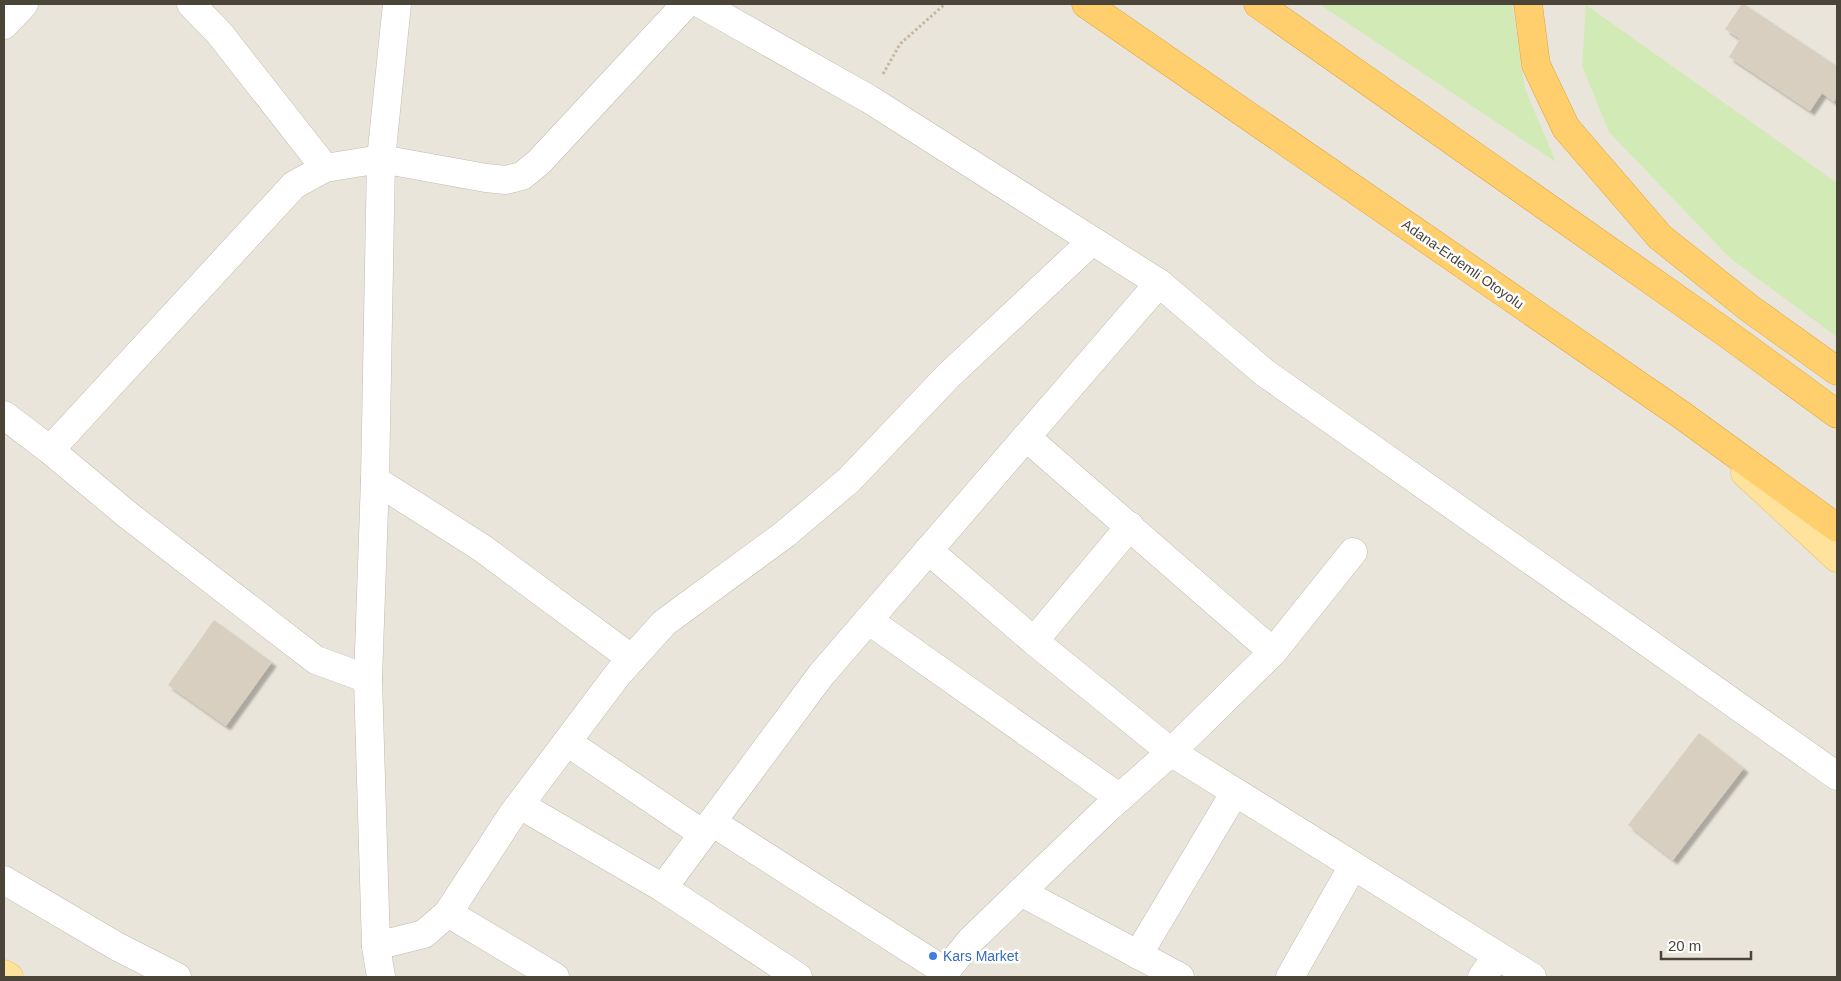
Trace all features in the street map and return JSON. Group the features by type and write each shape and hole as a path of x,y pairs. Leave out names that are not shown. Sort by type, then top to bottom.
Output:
{"highway":[{"name":"Adana-Erdemli Otoyolu","path":"1086,4 1683,416 1837,528"},
{"path":"1258,4 1726,333 1837,414"},
{"path":"1528,4 1536,65 1566,128 1660,237 1749,308 1837,372"}],"main road":[{"path":"1683,416 1837,558"},
{"path":"4,974 9,977"}],"street":[{"path":"4,25 24,4"},
{"path":"191,4 220,34 325,168"},
{"path":"381,977 376,946 368,679 375,480 381,159 397,4"},
{"path":"50,450 294,185 325,168 381,159 486,178 506,180 522,176 539,162 686,4"},
{"path":"701,4 869,99 1159,284 1265,373 1837,776"},
{"path":"376,946 424,934 448,913 520,805 567,742 632,659 664,624 785,534 848,480 948,376 1092,241"},
{"path":"663,888 820,675 1159,284"},
{"path":"5,418 50,450 137,522 316,660 368,679"},
{"path":"1026,437 1273,652"},
{"path":"375,480 482,548 632,659"},
{"path":"1034,640 1130,526"},
{"path":"928,550 1171,752 1353,866 1489,966 1532,977"},
{"path":"567,742 943,974 971,940 1171,752 1273,652 1353,552"},
{"path":"868,620 1120,798"},
{"path":"1138,955 1235,792"},
{"path":"520,805 663,888 798,977"},
{"path":"1290,977 1353,866"},
{"path":"4,880 118,947 176,977"},
{"path":"1021,892 1180,977"},
{"path":"448,913 555,977"}],"path":[{"path":"869,99 900,44 945,4"}],"shaded area":[{"path":"4,4 1837,4 1837,977 4,977"}],"green space":[{"path":"1319,4 1512,4 1525,89 1556,162"},
{"path":"1586,5 1837,183 1837,337 1730,258 1609,132 1582,66"}],"building":[{"path":"1742,4 1837,66 1837,97 1834,102 1822,93 1810,111 1729,57 1740,39 1725,29"},
{"path":"214,620 272,662 226,726 168,685"},
{"path":"1699,733 1744,768 1673,860 1628,825"}],"place":[{"name":"Kars Market","path":"933,956"}]}
